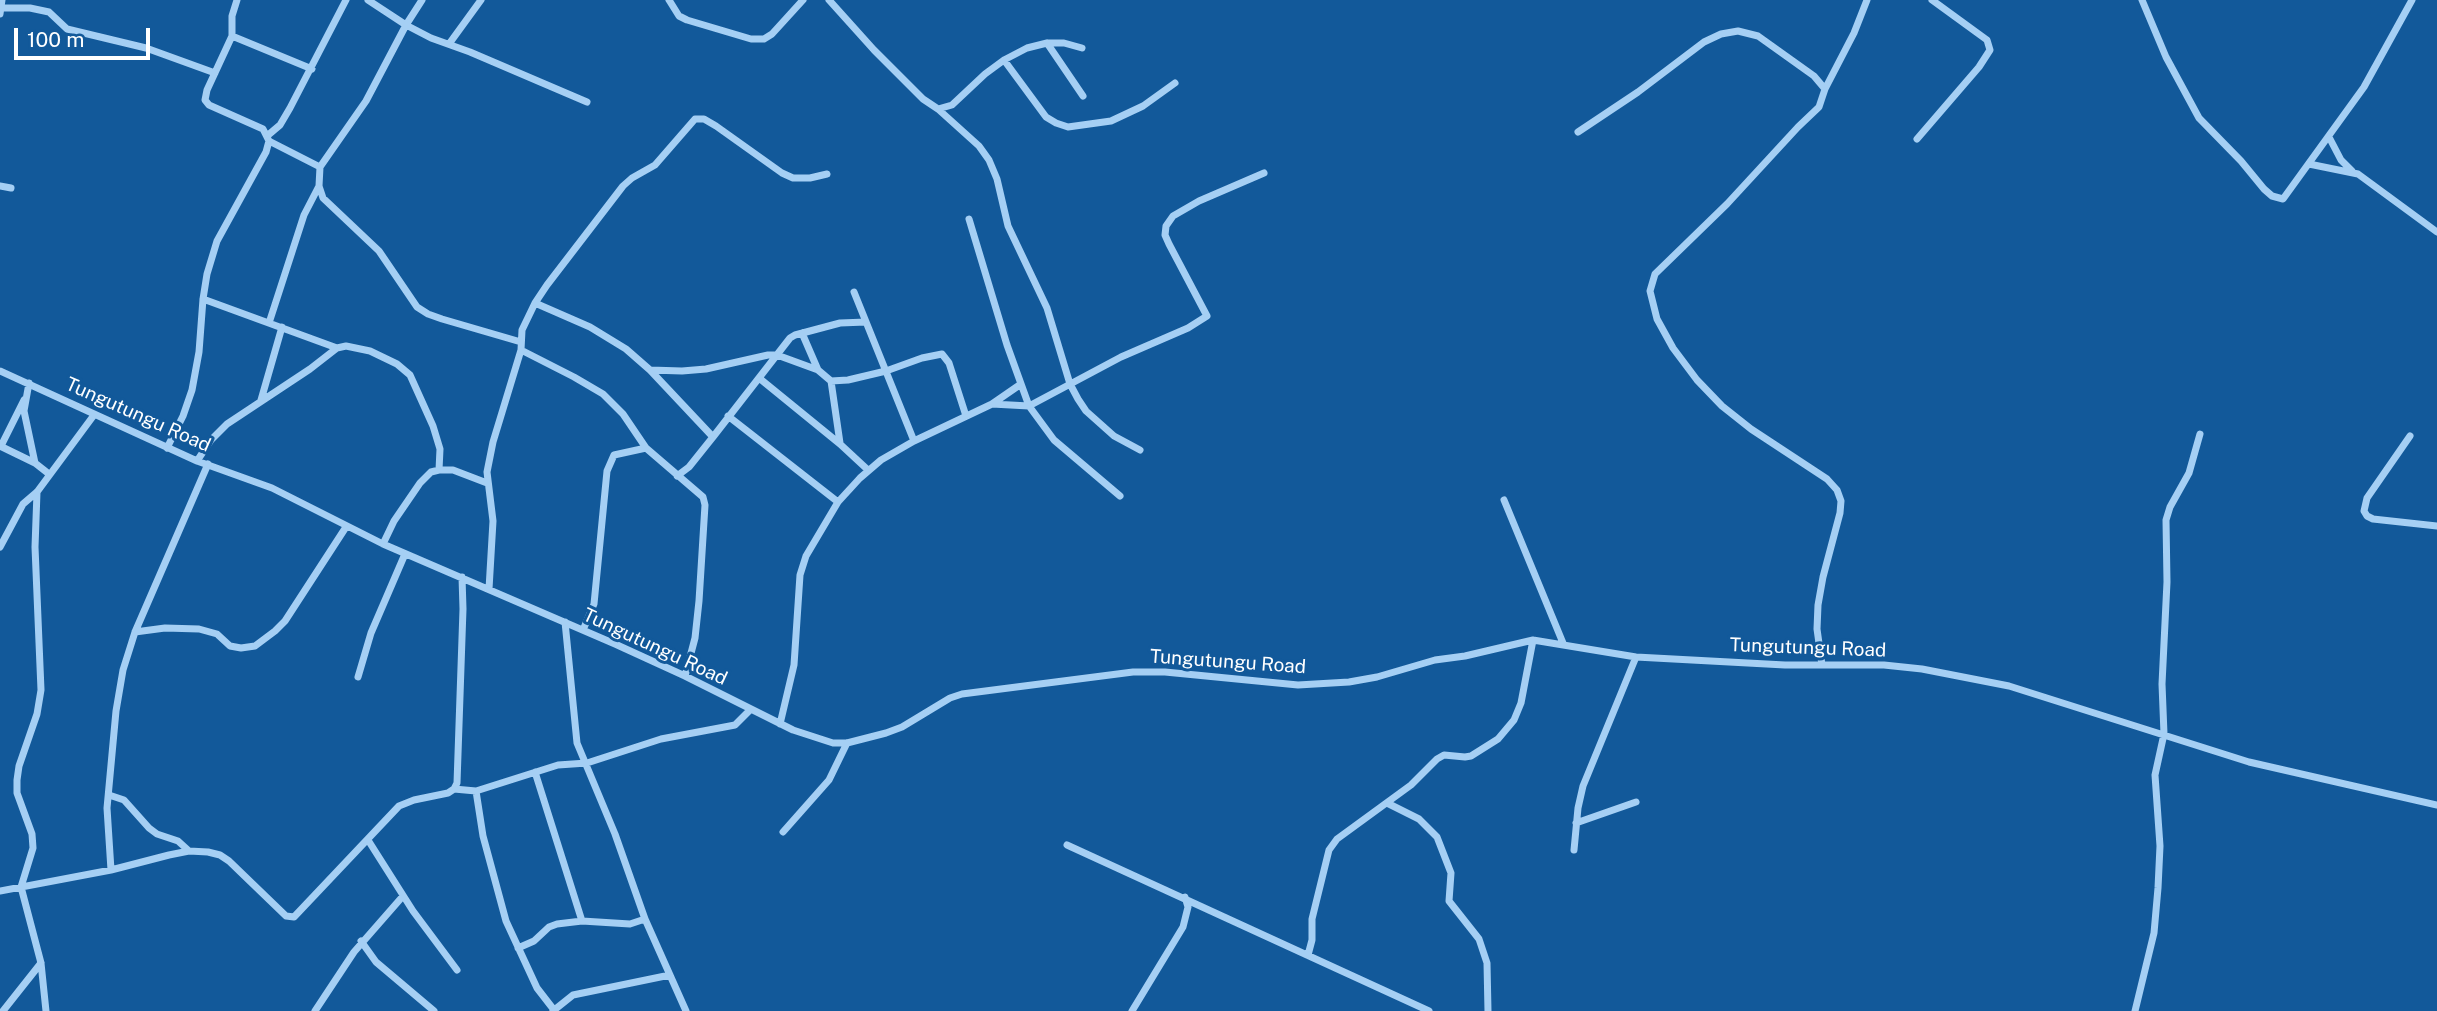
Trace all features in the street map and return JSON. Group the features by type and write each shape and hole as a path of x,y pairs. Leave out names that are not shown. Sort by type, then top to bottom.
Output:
{"street":[{"path":"237,0 232,16 232,36 205,100 209,106 262,129 268,138 320,167"},
{"path":"167,447 183,416 192,390 199,352 202,299 217,241 266,152 268,138 280,125 312,69 346,0"},
{"path":"369,0 431,38 587,102"},
{"path":"422,0 366,101 320,167 319,186 323,198 379,251 417,307 428,314 521,346 603,394 623,414 646,449 698,491 705,505 696,626 691,659 685,676"},
{"path":"449,44 481,0"},
{"path":"669,0 679,16 687,20 751,39 772,34 803,0"},
{"path":"829,0 882,58 923,99 970,137 989,160 998,179 1008,226 1046,308 1070,384 1086,411 1097,422 1114,436 1140,450"},
{"path":"1822,665 1818,648 1818,605 1840,513 1841,501 1837,490 1827,479 1751,429 1722,406 1697,380 1673,348 1657,319 1650,291 1651,282 1661,268 1727,204 1819,107 1867,0"},
{"path":"1917,139 1990,50 1987,40 1932,0"},
{"path":"2142,0 2166,57 2199,118 2264,189 2272,196 2283,199 2374,71 2412,0"},
{"path":"1,7 48,12 67,29 146,48 215,73"},
{"path":"1578,132 1638,92 1704,42 1721,34 1738,31 1758,36 1814,76 1825,89"},
{"path":"232,36 312,69"},
{"path":"938,109 951,105 985,74 1027,48 1047,43 1064,43 1082,48"},
{"path":"1047,43 1083,96"},
{"path":"1004,60 1046,117 1068,127 1111,121 1143,106 1175,83"},
{"path":"489,589 493,521 487,472 521,346 522,330 535,303 623,186 655,165 695,119 704,119 716,125 782,173 801,178 827,174"},
{"path":"2329,136 2341,160 2353,172 2437,232"},
{"path":"2309,164 2353,172"},
{"path":"992,404 1029,405 1121,357 1188,328 1207,316 1169,244 1166,226 1173,216 1199,201 1264,173"},
{"path":"268,323 304,215 319,186"},
{"path":"0,187 11,188"},
{"path":"969,219 1029,405 1054,440 1120,495"},
{"path":"854,292 914,441"},
{"path":"202,299 337,348"},
{"path":"535,303 590,327 626,349 650,370 713,437"},
{"path":"677,476 690,467 790,338 840,323 866,322"},
{"path":"261,400 282,327"},
{"path":"802,333 818,370"},
{"path":"197,461 219,432 337,348 346,346 370,351 397,364 410,376 433,426 440,449 439,470"},
{"path":"831,381 886,371 942,354 949,363 966,416"},
{"path":"650,370 694,370 725,366 768,355 777,355 818,370 831,381 840,444"},
{"name":"Tungutungu Road","path":"0,371 197,461 272,488 346,527 685,676 780,724 833,743 847,743 902,727 940,703 962,695 1133,672 1165,672 1298,685 1349,682 1435,660 1533,640 1636,657 1786,666 1884,665 1922,668 2009,685 2210,750 2288,772 2437,805"},
{"path":"759,378 868,470"},
{"path":"29,383 24,411 35,463"},
{"path":"780,724 794,665 800,575 806,556 838,502 868,470 914,441 992,404 1021,384"},
{"path":"25,398 0,446 35,463 48,474"},
{"path":"0,547 23,504 37,492 94,415"},
{"path":"728,416 838,502"},
{"path":"2135,1011 2154,933 2156,911 2160,846 2155,775 2164,734 2162,684 2167,582 2166,520 2170,507 2189,473 2200,434"},
{"path":"2410,436 2367,498 2364,511 2373,519 2437,526"},
{"path":"583,630 594,604 607,471 614,456 646,449"},
{"path":"111,870 108,839 109,795 116,710 123,670 135,632 208,464"},
{"path":"383,544 394,521 420,483 431,472 453,470 487,483"},
{"path":"37,492 35,547 41,690 37,714 19,766 17,793 32,834 33,848 21,887 41,963 46,1011"},
{"path":"1504,500 1563,643"},
{"path":"135,632 165,628 199,629 217,634 230,646 256,646 285,621 346,527"},
{"path":"358,677 371,633 405,554"},
{"path":"0,891 111,870 189,851 208,852 229,861 290,918 300,911 399,806 454,789 457,783 462,577"},
{"path":"565,622 577,743 587,763 645,919 686,1011"},
{"path":"1308,955 1312,940 1312,919 1329,850 1337,839 1411,785 1437,759 1444,755 1471,755 1489,747 1507,730 1521,703 1533,640"},
{"path":"1574,850 1576,823 1584,786 1636,657"},
{"path":"454,789 476,791 558,765 587,763 661,739 735,725 751,709"},
{"path":"783,832 829,780 847,743"},
{"path":"535,772 582,921"},
{"path":"476,791 489,860 506,921 537,988 553,1010 573,995 670,975"},
{"path":"109,795 124,800 149,828 157,834 178,841 189,851"},
{"path":"1576,823 1636,802"},
{"path":"1387,803 1419,819 1437,837 1451,873 1449,901 1479,939 1487,963 1488,1011"},
{"path":"368,840 403,895 457,970"},
{"path":"1066,845 1185,897 1429,1011"},
{"path":"315,1011 361,942 403,895"},
{"path":"1132,1011 1183,927 1188,907 1185,897"},
{"path":"518,948 534,941 549,926 582,921 620,924 645,919"},
{"path":"361,942 383,968 434,1011"},
{"path":"3,1011 41,963"}]}
